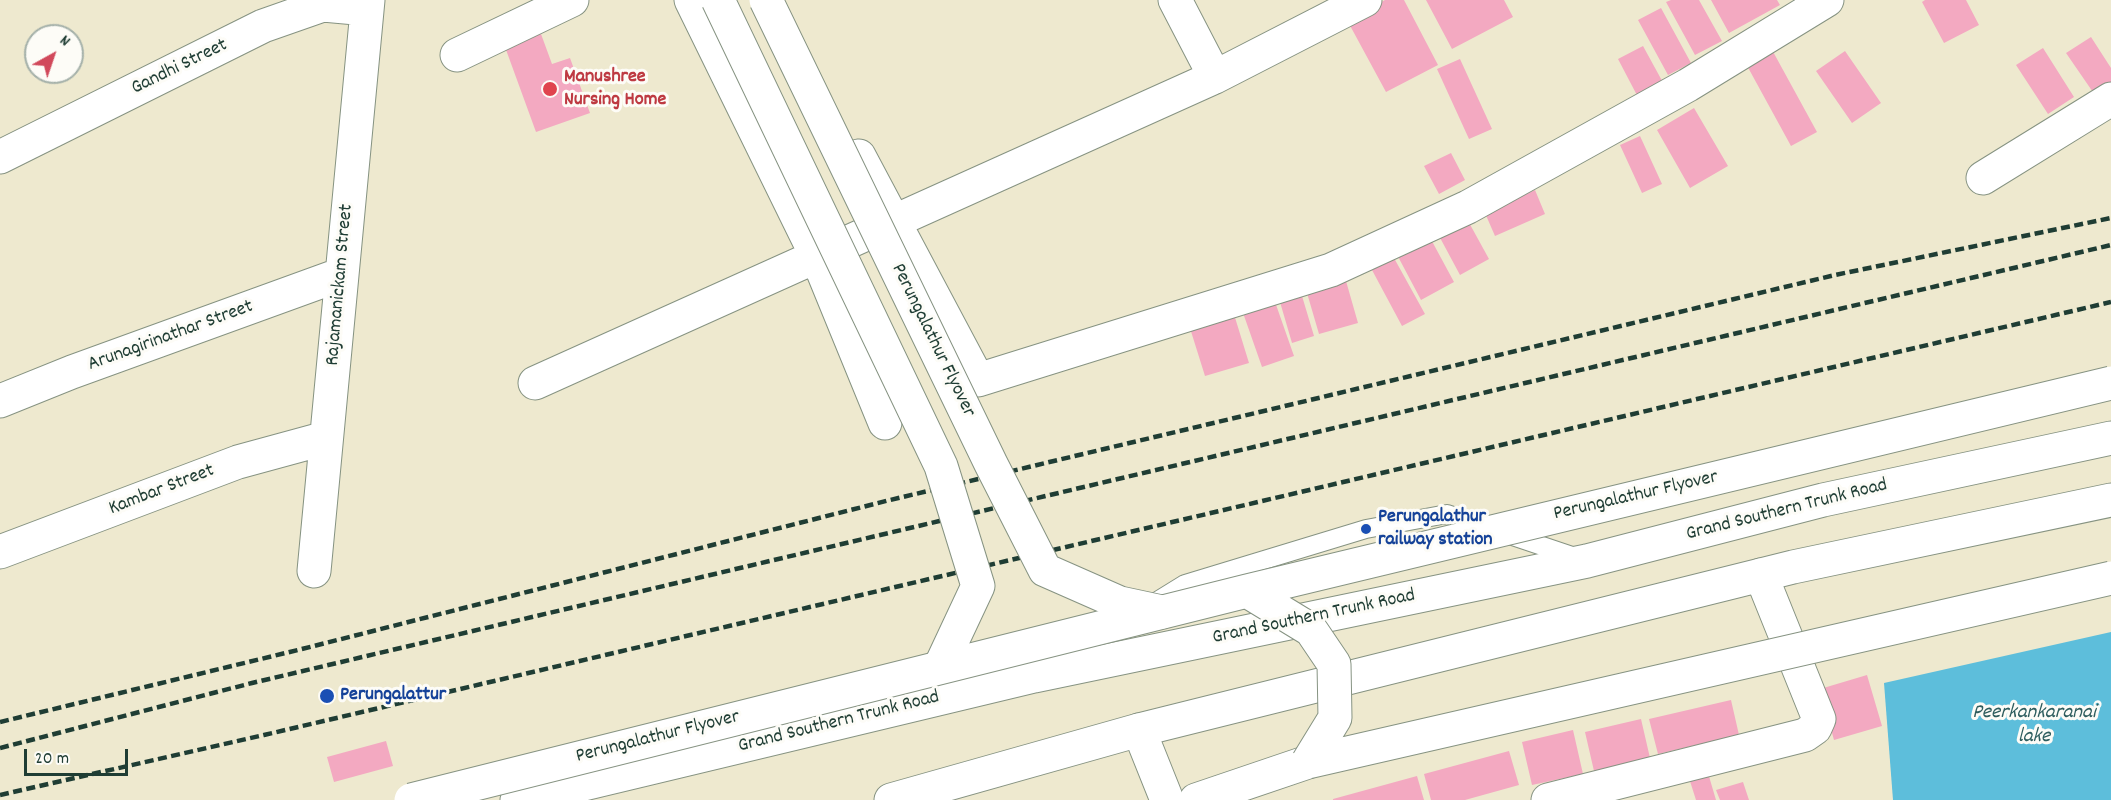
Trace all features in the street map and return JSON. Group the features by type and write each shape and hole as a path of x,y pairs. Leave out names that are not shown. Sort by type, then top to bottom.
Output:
{"main road":[{"path":"457,55 572,0"},
{"path":"691,0 817,257 885,423"},
{"path":"718,0 941,466 978,586 940,668"},
{"name":"Perungalathur Flyover","path":"766,0 986,454 1045,570 1120,603 1162,612"},
{"path":"779,0 893,222 978,380 1331,270 1468,207 1688,86 1827,0"},
{"path":"1175,0 1215,77"},
{"path":"535,383 1215,77 1365,0"},
{"name":"Gandhi Street","path":"0,157 263,26 323,5 368,5"},
{"name":"Rajamanickam Street","path":"314,571 368,5"},
{"path":"1983,178 2111,99"},
{"name":"Arunagirinathar Street","path":"0,401 72,372 342,274"},
{"name":"Perungalathur Flyover","path":"411,800 1247,591 2111,383"},
{"name":"Kambar Street","path":"0,552 238,462 326,438"},
{"name":"Grand Southern Trunk Road","path":"517,800 1034,676 1587,561 1823,500 2111,438"},
{"path":"891,800 1139,730 1761,575 2111,500"},
{"path":"1548,800 1794,738 1805,735 1815,728 1819,718 1761,575"},
{"path":"1196,800 1308,762 2111,578"},
{"path":"1247,591 1311,630 1334,664 1335,718 1308,762"},
{"path":"1139,730 1167,800"}],"lane":[{"path":"1034,676 1185,584 1366,529 1447,514 1587,561"}],"water":[{"name":"Peerkankaranai lake","path":"2111,632 2111,800 1893,800 1884,683"}],"building":[{"path":"1385,0 1404,0 1438,65 1386,92 1347,20"},
{"path":"1426,0 1504,0 1513,17 1452,49"},
{"path":"1699,0 1722,41 1695,55 1666,2"},
{"path":"1711,0 1777,0 1780,5 1729,33"},
{"path":"1925,0 1966,0 1979,25 1944,43 1922,2"},
{"path":"1661,8 1691,63 1668,75 1638,20"},
{"path":"541,34 552,64 570,58 590,113 536,132 505,47"},
{"path":"2091,37 2111,68 2111,89 2097,98 2066,53"},
{"path":"1643,46 1666,88 1640,101 1618,59"},
{"path":"1771,48 1817,132 1791,146 1745,62"},
{"path":"2043,48 2074,97 2048,114 2016,65"},
{"path":"1845,51 1881,103 1852,123 1816,71"},
{"path":"1460,59 1492,129 1469,139 1437,69"},
{"path":"1694,108 1728,166 1690,188 1657,130"},
{"path":"1640,136 1662,184 1642,193 1620,145"},
{"path":"1451,153 1465,180 1439,194 1424,166"},
{"path":"1535,190 1545,214 1495,236 1485,213"},
{"path":"1467,219 1489,259 1460,275 1438,234"},
{"path":"1427,232 1454,282 1421,300 1394,249"},
{"path":"1394,258 1425,314 1402,326 1372,270"},
{"path":"1346,281 1358,323 1319,334 1307,293"},
{"path":"1302,296 1314,336 1292,343 1280,302"},
{"path":"1274,299 1294,356 1262,367 1242,310"},
{"path":"1233,311 1249,363 1205,376 1189,325"},
{"path":"1867,675 1882,726 1834,740 1820,689"},
{"path":"1731,700 1739,735 1658,754 1649,719"},
{"path":"1641,719 1650,758 1594,771 1585,732"},
{"path":"1573,730 1583,774 1532,785 1522,742"},
{"path":"386,741 393,766 334,782 327,757"},
{"path":"1509,751 1519,785 1465,800 1431,800 1424,774"},
{"path":"1708,773 1716,800 1696,800 1689,778"},
{"path":"1417,776 1424,800 1333,800 1333,799"},
{"path":"1743,782 1749,800 1720,800 1716,790"}],"railway":[{"path":"0,722 298,650 890,500 1835,275 2111,218"},
{"path":"0,748 252,683 2111,245"},
{"path":"0,795 2111,302"}],"place":[{"name":"Manushree Nursing Home","path":"550,89"},
{"name":"Perungalathur railway station","path":"1366,529"},
{"name":"Perungalattur","path":"327,696"}]}
